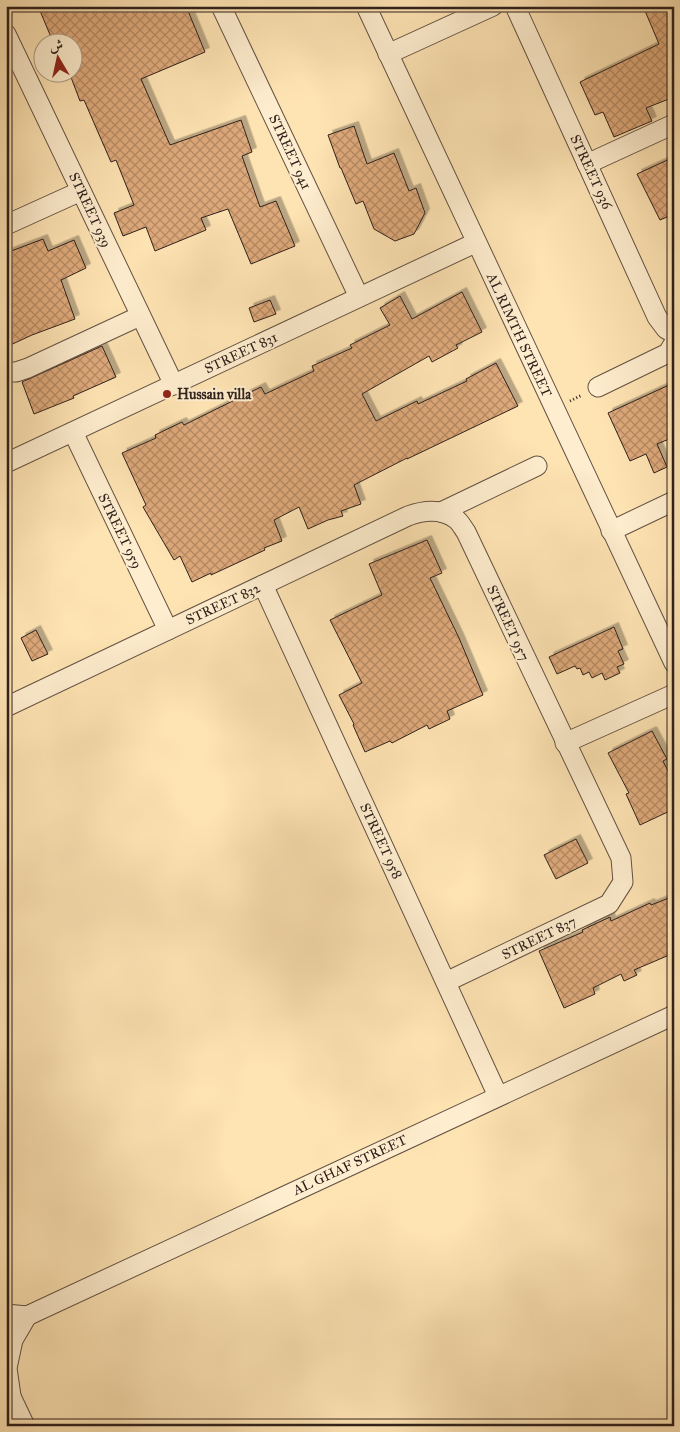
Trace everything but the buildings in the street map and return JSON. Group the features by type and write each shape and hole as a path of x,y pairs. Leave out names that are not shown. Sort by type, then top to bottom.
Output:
{"street":[{"name":"STREET 941","path":"222,6 359,297"},
{"name":"AL RIMTH STREET","path":"366,6 674,663"},
{"path":"388,54 493,6"},
{"name":"STREET 936","path":"515,6 657,317 666,329 674,333"},
{"name":"STREET 939","path":"6,34 174,384"},
{"path":"587,164 674,124"},
{"path":"6,226 81,191"},
{"name":"STREET 831","path":"6,463 476,243"},
{"path":"6,372 16,372 28,368 140,316"},
{"path":"598,387 668,353 674,344"},
{"name":"STREET 959","path":"73,432 168,630"},
{"path":"441,512 537,466"},
{"path":"611,531 674,501"},
{"name":"STREET 832","path":"6,707 408,516 425,510 441,512"},
{"name":"STREET 957","path":"441,512 456,519 466,532 621,858 623,882"},
{"name":"STREET 958","path":"263,585 498,1096"},
{"path":"565,743 674,694"},
{"name":"STREET 837","path":"446,982 609,904 623,882"},
{"name":"AL GHAF STREET","path":"27,1316 674,1015"},
{"path":"6,1314 27,1316 13,1340 7,1368 9,1391 25,1426"}],"path":[{"path":"554,409 598,387"}],"place":[{"name":"Hussain villa","path":"167,394"}]}
